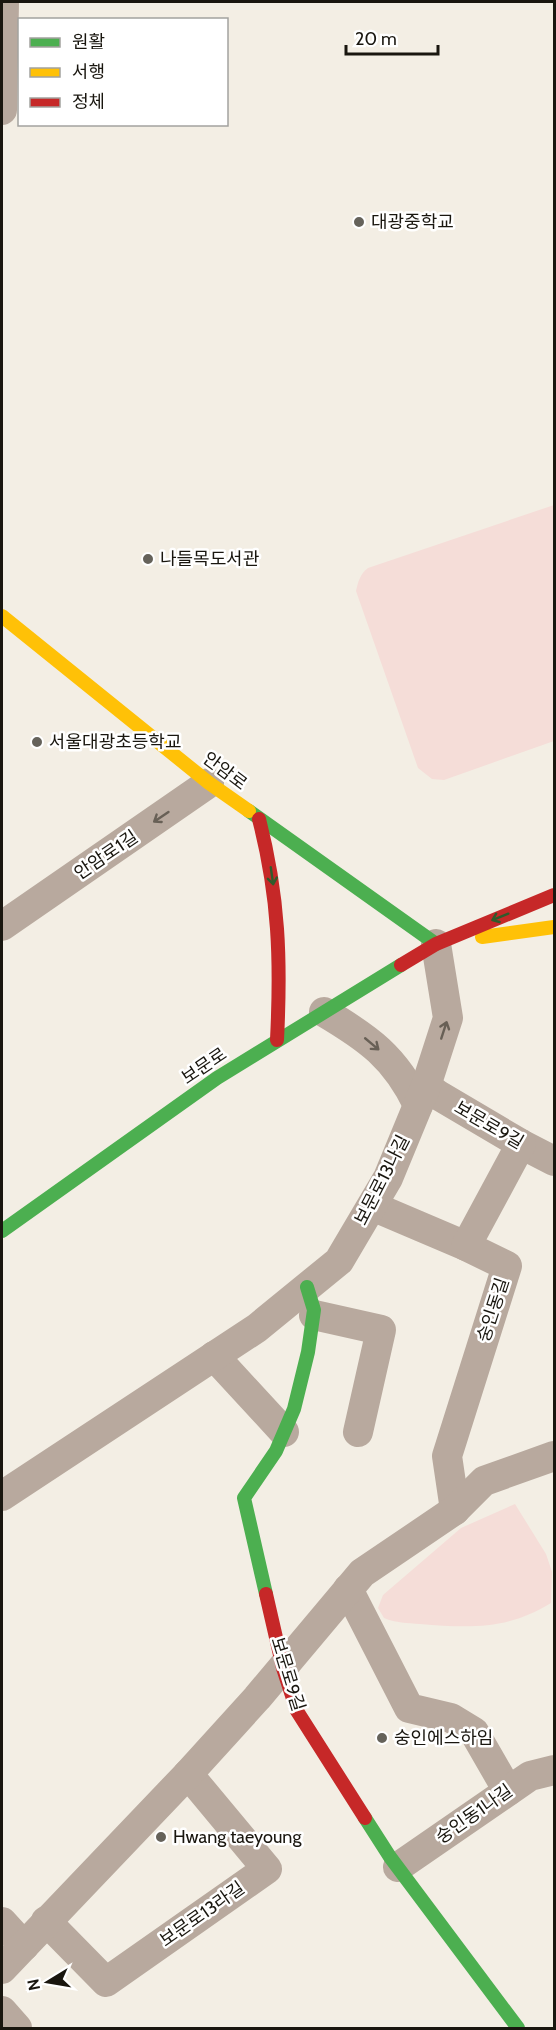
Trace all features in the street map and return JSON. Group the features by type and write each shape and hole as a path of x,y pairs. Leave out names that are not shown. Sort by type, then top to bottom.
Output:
{"main road":[{"name":"안암로","path":"2,616 209,783 436,944"},
{"path":"260,819 278,923 277,1040"},
{"name":"보문로","path":"2,1231 217,1078 324,1011 436,944 555,895"},
{"name":"보문로","path":"436,944 555,927"},
{"name":"보문로9길","path":"310,1301 309,1352 294,1409 276,1451 244,1498 283,1668 297,1712 398,1867 511,2026"}],"street":[{"path":"2,110 4,2"},
{"name":"안암로1길","path":"2,926 209,783"},
{"name":"보문로13나길","path":"2,1496 257,1328 310,1301 339,1261 372,1206 387,1178 422,1096 448,1018 436,944"},
{"path":"324,1011 348,1026 382,1053 422,1096"},
{"name":"보문로9길","path":"422,1096 438,1095 521,1144 555,1161"},
{"path":"372,1206 466,1246 521,1144"},
{"name":"숭인동길","path":"454,1510 447,1456 507,1266 466,1246"},
{"path":"310,1301 381,1330 358,1432"},
{"path":"214,1356 284,1432"},
{"path":"2,1969 188,1774 283,1668 362,1573 454,1510 484,1482 555,1456"},
{"path":"348,1589 409,1708 451,1718 474,1732 508,1791"},
{"name":"숭인동1나길","path":"398,1867 530,1776 555,1770"},
{"name":"보문로13라길","path":"46,1921 106,1982 267,1869 188,1774"},
{"path":"2,1922 24,1946"},
{"path":"2,2012 17,2028"}],"shaded area":[{"path":"554,505 554,741 444,780 432,779 418,768 356,591 360,578 368,568"},
{"path":"515,1504 546,1554 552,1572 551,1603 519,1618 488,1625 438,1625 393,1621 384,1618 378,1608 383,1595 461,1528"}],"traffic: fast":[{"path":"249,811 436,944"},
{"path":"2,1231 217,1078 401,965"},
{"path":"266,1594 244,1498 276,1451 294,1409 308,1352 314,1310 307,1287"},
{"path":"365,1818 390,1857 518,2028"}],"traffic: slow":[{"path":"2,616 209,783 249,811"},
{"path":"482,937 554,927"}],"traffic: jam":[{"path":"259,819 275,902 279,983 277,1040"},
{"path":"401,965 436,944 554,895"},
{"path":"266,1594 283,1668 297,1711 365,1818"}],"place":[{"name":"대광중학교","path":"359,222"},
{"name":"나들목도서관","path":"148,559"},
{"name":"서울대광초등학교","path":"37,742"},
{"name":"숭인에스하임","path":"382,1738"},
{"name":"Hwang taeyoung","path":"161,1837"}]}
